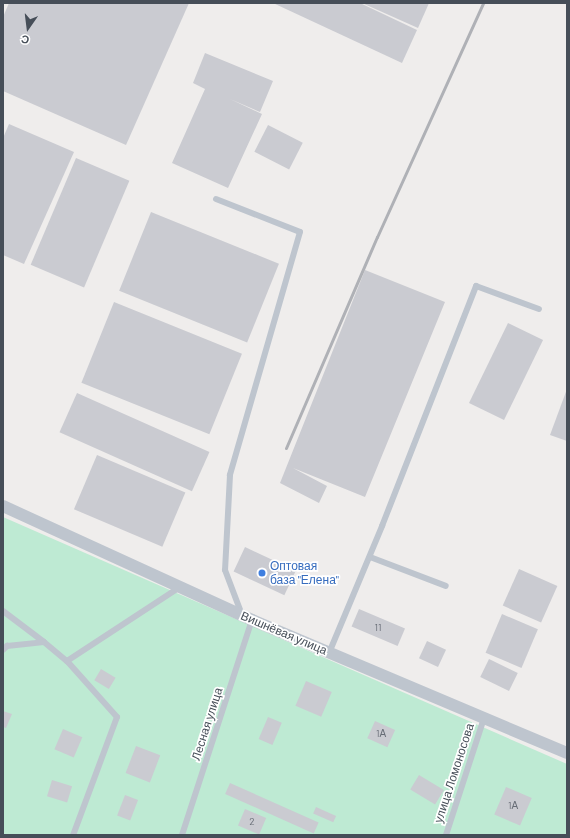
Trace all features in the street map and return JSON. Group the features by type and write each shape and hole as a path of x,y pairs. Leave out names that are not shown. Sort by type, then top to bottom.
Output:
{"street":[{"name":"Вишнёвая улица","path":"3,506 247,618 567,754"}],"lane":[{"path":"216,199 300,232 230,474 225,570 247,618"},
{"path":"329,653 370,557 476,286 539,309"},
{"path":"370,557 446,586"},
{"path":"67,661 180,587"},
{"path":"3,610 67,661 117,717 73,835"},
{"name":"Лесная улица","path":"182,835 247,618"},
{"path":"3,650 7,646 44,642"},
{"name":"улица Ломоносова","path":"446,835 484,718"}],"green space":[{"path":"3,517 567,764 567,835 3,835"}],"building":[{"path":"9,3 189,3 126,145 3,91 3,17"},
{"path":"273,3 360,3 417,30 402,63"},
{"path":"362,3 429,3 418,28"},
{"path":"205,53 273,81 260,112 230,99 262,114 228,188 172,163 205,89 193,83"},
{"path":"9,124 74,152 24,264 3,255 3,138"},
{"path":"268,125 303,143 289,169 254,152"},
{"path":"76,158 129,181 84,287 31,265"},
{"path":"151,212 279,264 247,343 119,291"},
{"path":"365,270 445,302 365,497 293,468 327,486 319,503 280,483"},
{"path":"114,302 242,354 209,434 81,383"},
{"path":"508,323 543,340 504,420 469,403"},
{"path":"567,389 567,441 550,435"},
{"path":"77,393 209,452 192,491 60,432"},
{"path":"97,455 185,493 162,547 74,509"},
{"path":"245,547 296,571 284,595 234,571"},
{"path":"519,569 557,586 541,623 503,606"},
{"path":"359,609 405,629 398,646 352,626"},
{"path":"502,614 538,629 521,668 486,653"},
{"path":"427,641 446,650 438,667 419,658"},
{"path":"489,659 518,673 509,691 480,677"},
{"path":"101,669 116,678 109,689 94,680"},
{"path":"306,681 332,692 321,717 295,706"},
{"path":"3,711 12,714 6,728 3,727"},
{"path":"268,717 282,723 272,745 259,739"},
{"path":"375,721 395,730 387,747 367,738"},
{"path":"63,729 82,737 74,757 54,749"},
{"path":"136,746 160,755 150,782 126,773"},
{"path":"419,775 444,790 435,805 410,790"},
{"path":"52,780 72,786 67,802 47,796"},
{"path":"230,783 319,822 314,833 225,794"},
{"path":"506,787 532,798 520,826 494,815"},
{"path":"125,795 138,800 130,821 117,816"},
{"path":"316,807 336,816 333,822 313,813"},
{"path":"245,809 266,818 259,835 238,826"}],"railway":[{"path":"286,448 377,237 483,3"}],"place":[{"name":"Оптовая база \"Елена\"","path":"262,573"}]}
